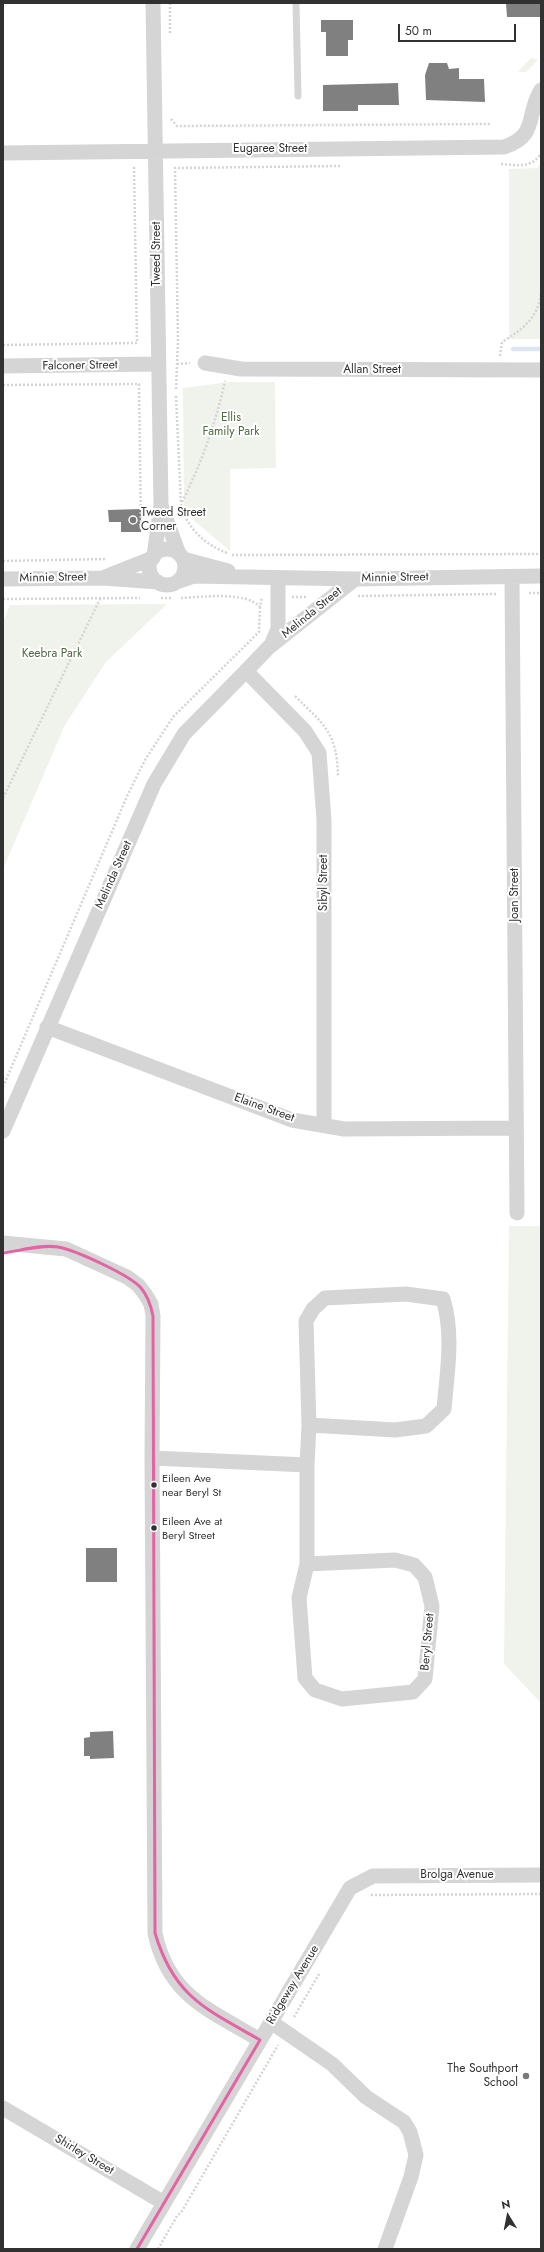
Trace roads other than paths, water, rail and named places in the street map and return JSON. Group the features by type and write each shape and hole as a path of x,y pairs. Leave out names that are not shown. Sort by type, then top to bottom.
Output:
{"street":[{"name":"Tweed Street","path":"153,3 156,150 157,364 161,505 153,557"},
{"name":"Eugaree Street","path":"3,152 504,147 514,144 524,136 528,129 536,98 541,90"},
{"name":"Allan Street","path":"204,363 249,370 541,370"},
{"name":"Falconer Street","path":"3,366 157,364"},
{"name":"Tweed Street","path":"161,505 181,557"},
{"path":"166,550 181,557 185,570 182,577 177,582 167,585 158,582 150,571 153,557 166,550"},
{"name":"Minnie Street","path":"103,585 153,557"},
{"name":"Minnie Street","path":"181,557 248,577"},
{"name":"Minnie Street","path":"177,582 192,576 355,579 541,576"},
{"name":"Joan Street","path":"512,577 517,1213"},
{"name":"Melinda Street","path":"269,647 278,629 278,578"},
{"name":"Minnie Street","path":"3,579 103,585 158,582"},
{"name":"Melinda Street","path":"3,1131 154,784 184,734 269,647 355,579"},
{"name":"Sibyl Street","path":"246,671 305,731 319,753 324,820 324,1124"},
{"name":"Elaine Street","path":"48,1027 292,1120 324,1124 344,1129 516,1128"},
{"path":"3,1243 66,1249 127,1278 138,1285 151,1304 153,1316 152,1458 155,1933 165,1965 182,1990 196,2002 260,2040"},
{"path":"3,1252 53,1247"},
{"name":"Beryl Street","path":"307,1564 395,1560 414,1565 425,1577 432,1606 425,1679 413,1692 342,1699 315,1690 305,1678 299,1598 307,1564 309,1425 306,1321 313,1309 325,1298 406,1294 443,1299 447,1312 449,1352 444,1409 426,1426 395,1430 309,1425"},
{"path":"152,1458 308,1465"},
{"name":"Brolga Avenue","path":"373,1876 541,1875"},
{"name":"Ridgeway Avenue","path":"137,2249 350,1888 373,1876"},
{"path":"271,2022 332,2064 366,2097 404,2122 410,2132 416,2155 412,2177 385,2249"},
{"name":"Shirley Street","path":"3,2108 164,2203"}],"lane":[{"path":"296,3 298,96"}],"waterway":[{"path":"513,349 541,349"}],"place":[{"name":"Tweed Street Corner","path":"133,520"},
{"name":"Eileen Ave near Beryl St","path":"154,1485"},
{"name":"Eileen Ave at Beryl Street","path":"154,1528"},
{"name":"The Southport School","path":"526,2076"}],"park label":[{"name":"Ellis Family Park","path":"231,425"},
{"name":"Keebra Park","path":"52,654"}]}
